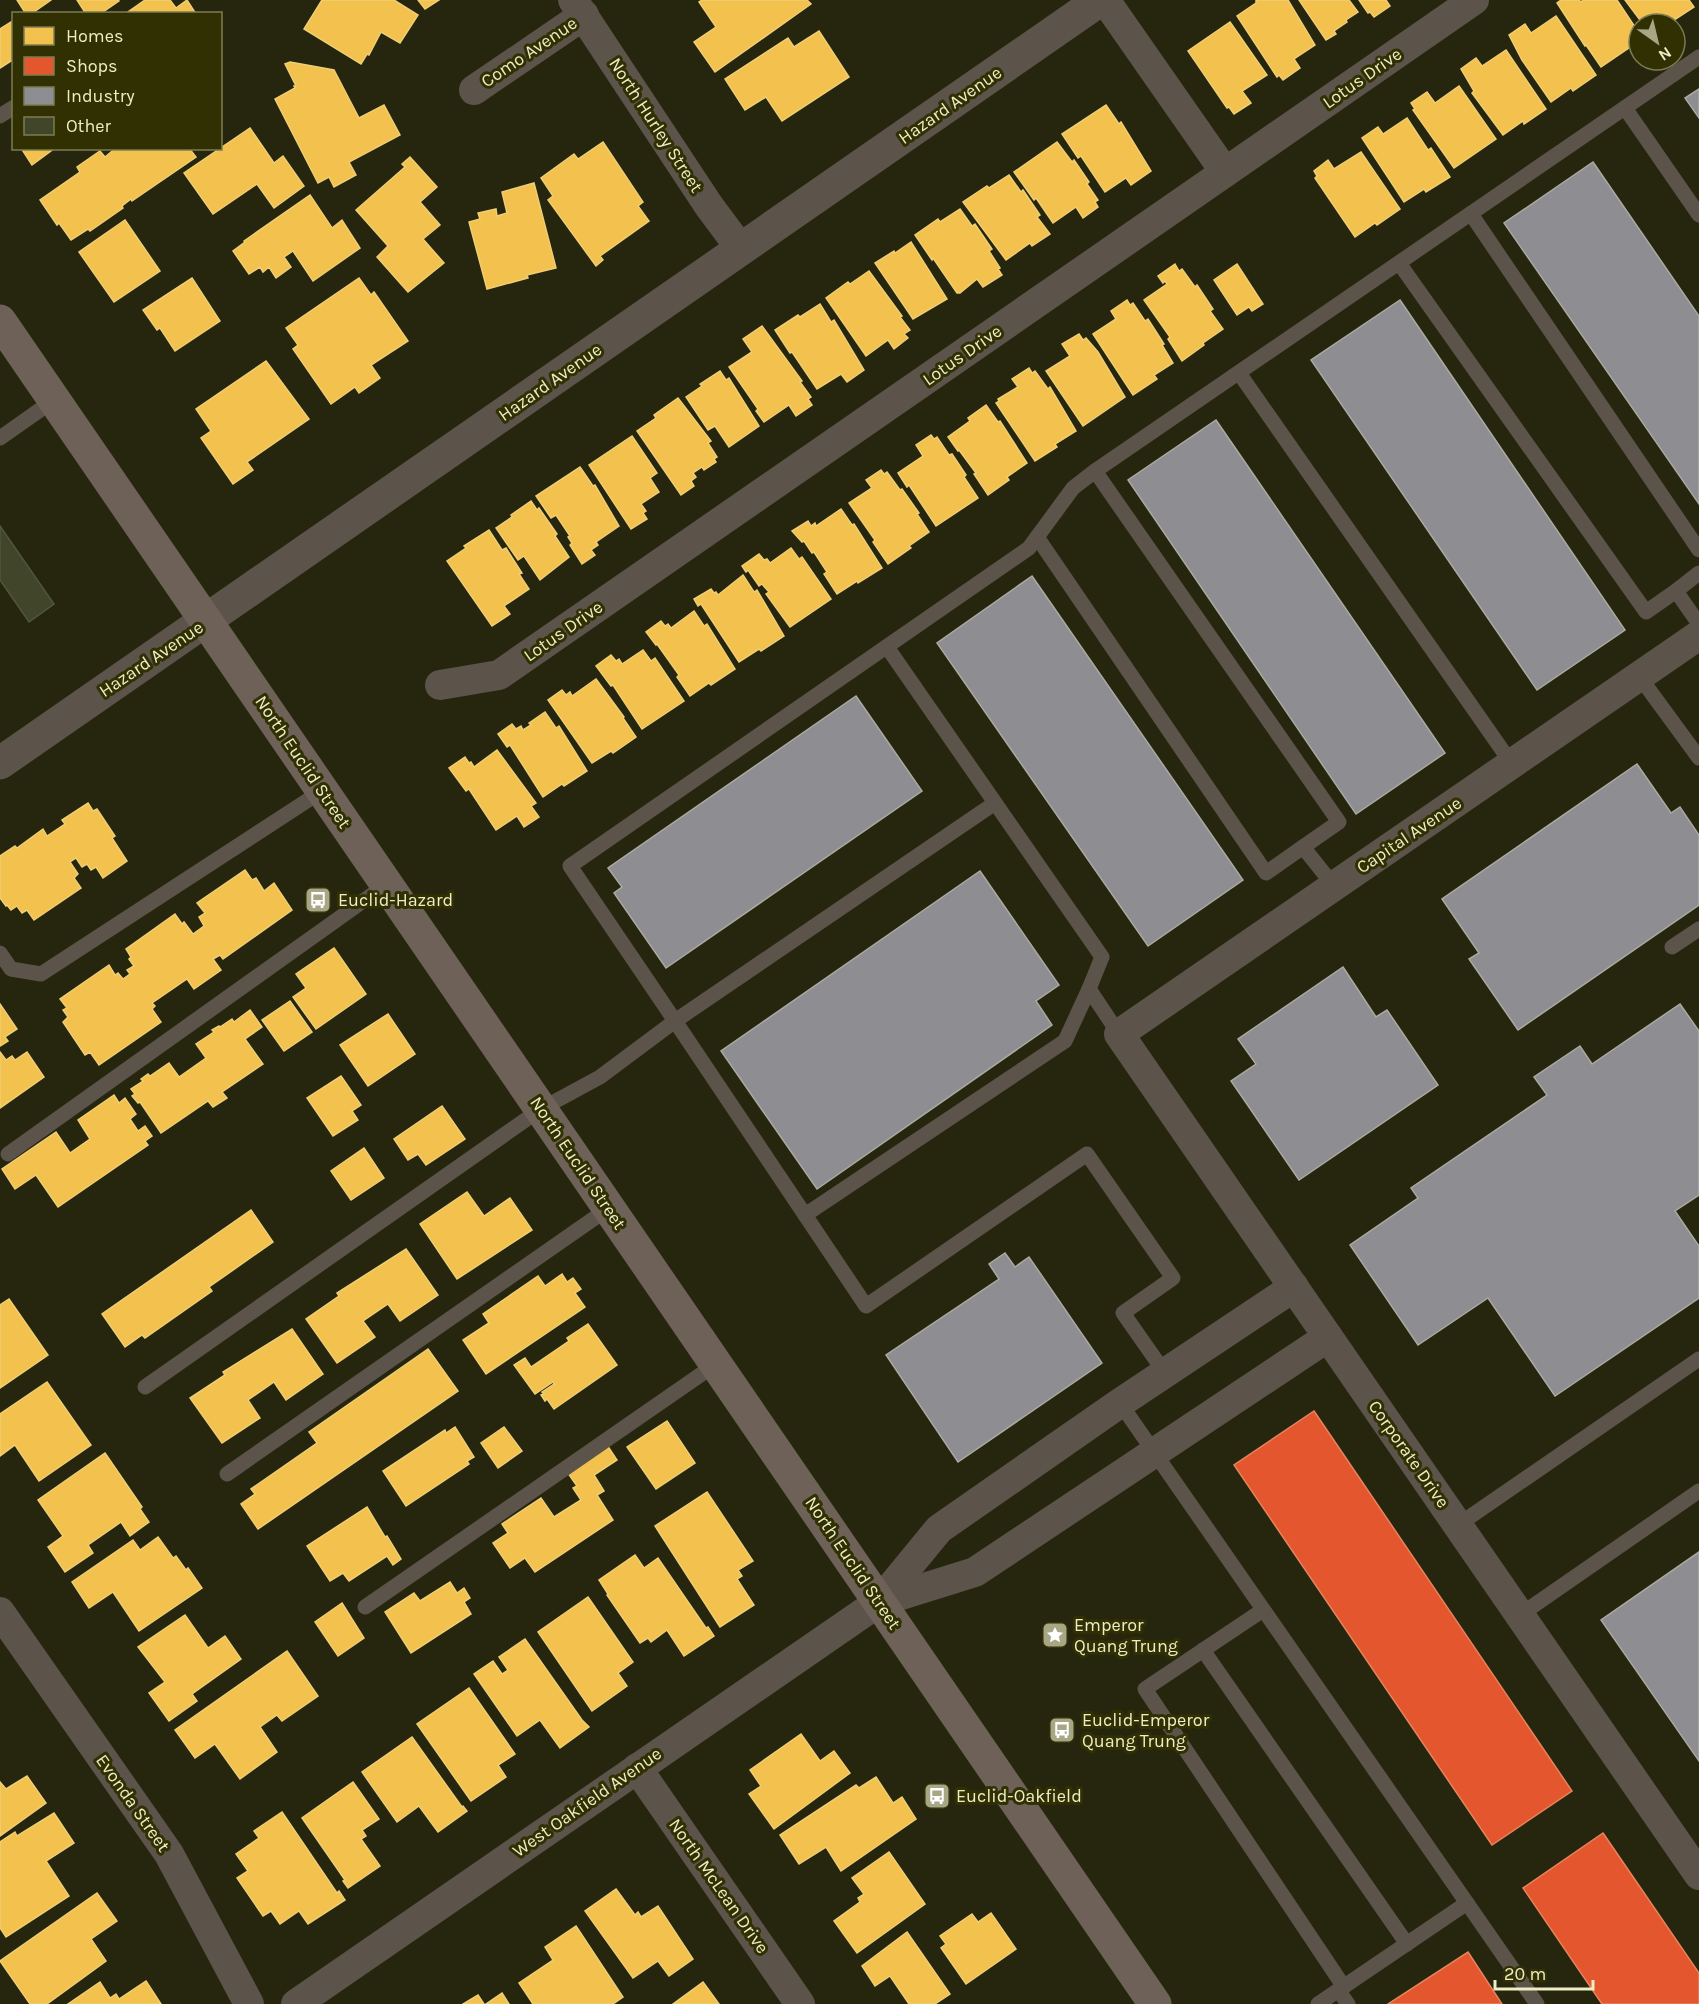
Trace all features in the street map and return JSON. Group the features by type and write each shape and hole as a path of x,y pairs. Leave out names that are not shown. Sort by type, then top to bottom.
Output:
{"main road":[{"name":"North Euclid Street","path":"0,321 1155,2004"}],"street":[{"path":"1103,0 1225,172"},
{"name":"Hazard Avenue","path":"0,763 1103,0"},
{"name":"Lotus Drive","path":"440,685 499,675 1474,0"},
{"name":"North Hurley Street","path":"578,7 709,206 741,249"},
{"name":"Como Avenue","path":"474,90 578,7"},
{"name":"Capital Avenue","path":"1119,1034 1699,635"},
{"name":"Corporate Drive","path":"1119,1034 1699,1875"},
{"path":"879,1602 939,1530 1120,1403 1294,1287"},
{"path":"879,1602 975,1572 1328,1337"},
{"name":"West Oakfield Avenue","path":"296,2004 879,1602"},
{"name":"Evonda Street","path":"0,1612 169,1854 249,2004"},
{"name":"North McLean Drive","path":"637,1768 800,2004"}],"lane":[{"path":"1165,1373 1123,1313 1173,1278 1087,1154 867,1306 570,867 1029,548 1073,488 1095,471 1699,57"},
{"path":"1625,108 1699,215"},
{"path":"1471,214 1699,550"},
{"path":"1399,263 1646,612 1699,573"},
{"path":"1239,373 1512,764"},
{"path":"0,438 54,400"},
{"path":"1037,537 1266,873 1339,822 1095,471"},
{"path":"1676,591 1699,624"},
{"path":"805,1215 1065,1041 1102,957 887,647"},
{"path":"1639,676 1699,758"},
{"path":"0,953 11,969 41,974 322,791"},
{"path":"145,1387 541,1109 600,1077 675,1021 995,802"},
{"path":"1303,847 1334,886"},
{"path":"8,1154 387,884"},
{"path":"1672,947 1699,928"},
{"path":"1089,989 1119,1034"},
{"path":"226,1474 609,1208"},
{"path":"1458,1525 1699,1359"},
{"path":"364,1607 716,1364"},
{"path":"1120,1403 1537,2004"},
{"path":"1520,1615 1699,1491"},
{"path":"1263,1610 1144,1689 1341,1989 1348,2004"},
{"path":"1203,1650 1407,1944"},
{"path":"1318,2004 1467,1903"}],"building: Homes":[{"path":"17,0 51,0 34,12 25,12"},
{"path":"77,0 119,1 103,12 85,12"},
{"path":"145,0 170,0 176,8 187,0 195,12 128,12"},
{"path":"322,0 394,0 418,15 400,43 381,32 369,55 367,54 361,64 304,29"},
{"path":"418,0 439,0 425,9"},
{"path":"702,0 807,0 811,4 715,72 694,42 716,27 699,2"},
{"path":"1256,0 1288,0 1315,45 1294,59 1300,68 1283,80 1279,75 1277,77 1237,16 1256,3"},
{"path":"1299,0 1349,0 1358,12 1334,31 1336,34 1326,40"},
{"path":"1359,0 1386,0 1390,6 1374,17 1370,12 1368,13"},
{"path":"1561,0 1581,2 1583,0 1617,0 1627,15 1627,49 1601,67 1557,3"},
{"path":"1625,0 1689,0 1694,7 1686,12 1634,12"},
{"path":"1556,16 1596,75 1573,91 1571,88 1551,102 1522,60 1509,35 1525,24 1531,33"},
{"path":"12,21 12,60 0,68 0,29"},
{"path":"1230,22 1267,75 1242,91 1251,103 1234,114 1229,107 1227,108 1188,51"},
{"path":"819,31 849,77 782,121 766,97 745,110 725,79 788,38 794,47"},
{"path":"1506,50 1546,109 1503,135 1472,93 1474,91 1461,69 1476,58 1482,66"},
{"path":"290,62 334,70 359,118 384,105 400,135 349,162 356,175 334,187 329,177 318,183 275,99 296,86 285,64"},
{"path":"1459,86 1496,139 1454,168 1413,110 1415,109 1411,103 1427,92 1435,103"},
{"path":"1106,105 1119,124 1121,122 1151,171 1131,185 1126,178 1105,192 1081,156 1078,158 1062,134"},
{"path":"1407,118 1428,150 1431,148 1450,177 1426,192 1424,189 1404,202 1362,138 1378,127 1383,134"},
{"path":"250,128 274,163 283,156 304,186 274,208 257,184 213,214 184,173 218,150 222,150 222,147"},
{"path":"603,142 643,202 638,206 649,221 600,256 603,260 596,266 548,200 553,196 541,178 574,154 578,159"},
{"path":"1057,142 1072,162 1074,160 1089,182 1087,184 1098,200 1095,202 1098,207 1083,218 1076,207 1053,223 1014,172"},
{"path":"22,150 52,150 32,165"},
{"path":"114,150 191,150 196,157 132,201 131,199 122,206 123,208 90,231 88,229 71,240 59,223 57,225 40,200 80,172 77,167 100,151 105,157"},
{"path":"1361,152 1400,209 1355,237 1315,178 1317,176 1314,171 1328,160 1334,169"},
{"path":"410,157 437,187 420,202 440,225 423,239 444,263 408,292 377,257 388,246 356,210 405,167 402,164"},
{"path":"1009,175 1021,192 1023,190 1040,215 1037,217 1050,234 1032,246 1030,243 1006,260 963,202"},
{"path":"534,183 556,268 487,289 469,222 480,219 478,213 496,209 497,216 507,213 502,192"},
{"path":"310,195 332,228 342,220 360,248 313,281 293,251 284,257 291,267 276,278 269,267 263,272 260,267 249,274 233,251"},
{"path":"960,209 972,226 975,224 992,249 989,251 1002,275 983,287 977,279 957,293 915,235 938,219 940,222"},
{"path":"125,220 160,271 114,302 79,252"},
{"path":"911,242 947,299 913,319 875,263"},
{"path":"1175,264 1179,271 1182,269 1195,287 1197,285 1213,309 1210,311 1223,329 1182,361 1168,339 1170,337 1144,300 1167,284 1165,281 1163,283 1158,276"},
{"path":"1237,264 1263,304 1252,311 1249,307 1237,315 1214,280"},
{"path":"869,271 910,330 904,334 908,338 894,349 888,340 866,356 826,298 848,282 850,284"},
{"path":"192,278 220,321 175,351 160,328 157,330 143,310"},
{"path":"359,278 371,295 374,292 408,341 371,365 380,378 359,393 355,387 331,404 293,349 298,345 286,328"},
{"path":"1127,300 1130,305 1133,303 1145,321 1148,319 1173,363 1154,375 1157,379 1133,395 1093,334 1116,319 1111,311"},
{"path":"820,304 831,322 834,320 864,370 847,382 841,374 817,389 775,330"},
{"path":"762,326 811,397 808,399 812,405 796,416 789,405 764,422 756,411 758,409 729,367 752,352 743,339"},
{"path":"1079,334 1083,340 1086,338 1098,352 1125,397 1083,426 1046,371 1070,356 1062,344"},
{"path":"266,361 309,419 247,462 253,470 233,484 201,438 211,431 196,409"},
{"path":"1029,368 1032,373 1035,371 1048,389 1050,387 1076,431 1055,444 1057,447 1035,461 996,403 998,399 1018,387 1012,379"},
{"path":"720,371 726,380 729,378 759,426 729,447 715,426 708,430 686,397 702,386 700,384"},
{"path":"678,398 711,441 708,443 717,457 714,459 716,462 704,470 702,467 693,473 696,477 691,481 694,486 681,495 637,431 656,418 654,415"},
{"path":"986,405 998,422 1000,421 1027,463 1007,477 1009,480 988,495 974,474 976,473 948,437 970,421 968,418"},
{"path":"931,435 934,439 937,437 949,455 952,454 978,498 936,526 909,485 907,487 898,473 923,456 916,445"},
{"path":"632,436 657,473 650,478 659,492 641,504 646,511 643,513 647,519 631,529 589,465"},
{"path":"580,467 593,486 595,485 619,526 596,542 598,545 591,550 595,555 582,564 570,545 572,543 568,537 570,536 556,515 551,518 536,496"},
{"path":"881,470 884,474 887,472 900,490 902,489 929,532 888,564 873,542 875,540 849,503 872,488 866,480"},
{"path":"531,501 537,510 539,508 557,534 555,536 569,557 540,580 524,556 518,560 496,528"},
{"path":"841,509 852,525 854,524 882,568 837,594 814,552 812,553 804,541 802,542 792,531 808,521 811,526 815,523 816,526"},
{"path":"489,530 502,550 506,548 529,589 504,606 510,614 492,626 447,561 466,548 464,546"},
{"path":"791,548 799,559 802,557 831,599 790,627 766,594 769,592 762,584 759,586 748,570 746,572 742,566 759,554 770,563"},
{"path":"743,575 754,592 757,590 784,636 739,662 701,604 698,606 694,599 711,589 718,595"},
{"path":"694,611 704,626 707,624 735,669 690,696 677,677 679,675 646,632 661,621 665,626 668,624 671,628"},
{"path":"643,650 651,661 655,658 684,701 642,729 613,685 611,686 596,666 611,655 616,661 619,659 622,664"},
{"path":"596,679 636,737 613,753 611,751 592,763 548,700 562,690 566,695 570,692 572,696"},
{"path":"545,712 556,728 559,726 587,771 543,797 510,745 507,747 498,734 512,724 516,729 521,726 523,730"},
{"path":"497,750 536,803 531,806 539,817 524,827 517,816 496,830 469,789 466,791 449,768 465,757 474,767"},
{"path":"88,803 93,811 97,809 115,836 112,838 127,861 103,878 96,867 91,870 87,864 82,867 76,858 70,862 78,874 74,878 81,888 34,920 27,910 22,913 17,906 11,910 0,898 0,856 15,846 17,848 43,829 47,836 65,824 62,820"},
{"path":"245,870 252,880 256,878 264,891 274,883 292,910 223,959 220,955 213,959 221,970 194,989 187,979 152,1003 155,1006 152,1009 161,1022 99,1065 90,1052 85,1055 63,1022 68,1017 63,1010 67,1008 60,999 109,965 115,975 118,973 123,979 130,974 127,970 134,966 126,949 175,914 193,934 204,926 199,917 205,913 197,903"},
{"path":"334,948 366,994 316,1029 293,997 306,988 296,974"},
{"path":"290,1001 312,1032 284,1051 262,1020"},
{"path":"0,1004 17,1029 5,1037 8,1041 0,1046"},
{"path":"250,1010 262,1027 245,1039 263,1064 222,1092 227,1098 213,1107 208,1101 161,1133 140,1102 138,1103 132,1096 135,1094 131,1089 143,1081 141,1079 148,1074 150,1076 169,1063 179,1077 206,1058 196,1044 214,1032 212,1030 232,1019 234,1022"},
{"path":"388,1014 415,1054 368,1086 340,1045"},
{"path":"0,1052 6,1060 12,1056 15,1060 27,1052 44,1077 0,1108"},
{"path":"341,1076 361,1105 352,1111 358,1120 333,1136 307,1098"},
{"path":"114,1095 119,1103 125,1098 136,1114 130,1119 138,1131 145,1126 152,1136 145,1141 148,1145 58,1207 36,1175 15,1189 2,1169 56,1132 70,1153 90,1139 78,1120"},
{"path":"442,1106 465,1139 426,1165 418,1154 408,1160 394,1139"},
{"path":"364,1148 384,1178 351,1200 331,1171"},
{"path":"467,1192 484,1216 510,1198 532,1230 457,1279 420,1224"},
{"path":"251,1210 273,1242 209,1287 212,1291 145,1338 142,1335 125,1347 102,1314"},
{"path":"406,1249 438,1295 400,1321 388,1304 363,1321 375,1337 337,1363 306,1319 339,1296 337,1293"},
{"path":"562,1274 567,1282 573,1278 581,1289 575,1293 585,1307 486,1374 463,1340 489,1323 483,1314 538,1276 545,1286"},
{"path":"9,1299 48,1355 0,1388 0,1305"},
{"path":"588,1324 617,1365 554,1409 541,1395 554,1384 553,1382 535,1394 514,1365 525,1358 531,1367 569,1341 567,1338"},
{"path":"292,1329 323,1374 286,1400 274,1382 248,1400 260,1418 222,1443 190,1398 225,1375 223,1372"},
{"path":"428,1349 458,1391 258,1529 241,1504 255,1494 251,1489 317,1443 309,1432"},
{"path":"47,1382 91,1445 39,1481 15,1445 0,1456 0,1414"},
{"path":"667,1421 695,1463 656,1489 627,1447"},
{"path":"455,1427 474,1457 467,1461 469,1464 406,1506 383,1471 445,1430 446,1433"},
{"path":"504,1427 522,1451 498,1468 481,1443"},
{"path":"605,1442 617,1460 594,1475 604,1491 597,1495 613,1520 535,1572 525,1558 510,1568 493,1543 508,1533 502,1524 541,1498 554,1517 581,1500 573,1488 577,1486 565,1469"},
{"path":"105,1453 142,1507 140,1509 149,1522 130,1536 121,1522 88,1545 93,1553 65,1572 48,1547 63,1536 38,1500"},
{"path":"707,1492 753,1561 738,1570 742,1576 737,1579 754,1605 720,1627 655,1526"},
{"path":"367,1507 401,1559 393,1565 387,1556 349,1581 343,1573 330,1581 307,1546"},
{"path":"158,1537 173,1558 176,1556 186,1570 188,1568 202,1588 139,1631 113,1592 89,1608 72,1582 133,1540 140,1550"},
{"path":"635,1555 644,1568 658,1558 706,1628 708,1627 714,1636 684,1656 667,1630 651,1642 648,1638 640,1643 599,1580"},
{"path":"450,1582 457,1593 464,1588 470,1598 464,1602 471,1614 411,1653 385,1612 414,1593 420,1601"},
{"path":"588,1597 633,1662 618,1673 627,1686 592,1711 538,1632"},
{"path":"342,1603 364,1638 338,1656 315,1622"},
{"path":"185,1615 208,1648 225,1636 241,1659 192,1694 197,1701 169,1721 149,1693 165,1682 138,1647"},
{"path":"525,1639 589,1727 560,1748 540,1720 517,1736 474,1674 493,1661 502,1674 508,1670 499,1657"},
{"path":"287,1651 318,1696 282,1721 277,1715 260,1727 277,1752 240,1779 215,1744 195,1758 175,1730"},
{"path":"469,1688 515,1754 498,1765 506,1777 471,1801 417,1724"},
{"path":"801,1734 820,1761 834,1751 850,1773 774,1829 749,1794 761,1786 750,1770"},
{"path":"412,1737 467,1811 438,1832 419,1806 397,1822 362,1772"},
{"path":"27,1776 46,1803 0,1836 0,1782 6,1789"},
{"path":"876,1777 893,1803 902,1797 916,1819 841,1871 826,1847 799,1864 780,1835 856,1785 859,1788"},
{"path":"353,1782 379,1819 362,1830 366,1836 361,1839 380,1866 348,1888 343,1881 345,1880 302,1818"},
{"path":"282,1812 337,1893 339,1891 345,1900 308,1924 299,1911 280,1924 271,1911 263,1916 237,1878 248,1871 236,1854 259,1838 254,1831"},
{"path":"54,1813 74,1843 46,1861 69,1896 6,1937 0,1928 0,1842 15,1832 17,1836"},
{"path":"889,1852 925,1904 857,1953 834,1921 860,1902 858,1898 864,1894 852,1878"},
{"path":"616,1889 635,1915 638,1912 641,1917 658,1906 693,1959 669,1976 658,1961 633,1978 585,1911"},
{"path":"97,1893 117,1921 91,1939 106,1961 47,2004 30,2004 0,1961"},
{"path":"991,1913 1016,1949 966,1984 941,1948 946,1944 940,1936 972,1914 978,1922"},
{"path":"576,1926 623,1997 613,2004 533,2004 519,1983 553,1960 545,1947"},
{"path":"907,1932 950,1994 935,2004 909,2004 890,1976 875,1986 862,1966"},
{"path":"146,1981 161,2004 68,2004 100,1982 110,1998 116,1994 119,1999"},
{"path":"703,1982 719,2004 673,2004"},
{"path":"502,1993 509,2004 486,2004"},
{"path":"478,1995 484,2004 463,2004"}],"building: Shops":[{"path":"1314,1411 1572,1791 1492,1845 1234,1465"},
{"path":"1603,1833 1699,1973 1699,2004 1602,2004 1523,1888"},
{"path":"1468,1952 1502,2004 1388,2004"}],"building: Industry":[{"path":"1699,89 1699,118 1685,98"},
{"path":"1593,162 1699,316 1699,504 1504,223"},
{"path":"1400,300 1625,630 1537,690 1311,360"},
{"path":"1216,420 1445,753 1356,814 1128,480"},
{"path":"1032,576 1243,880 1148,946 937,643"},
{"path":"856,696 922,791 666,968 614,893 622,887 608,868"},
{"path":"1637,764 1671,813 1680,807 1699,835 1699,905 1518,1030 1469,959 1479,953 1442,899"},
{"path":"980,871 1059,985 1036,1001 1052,1025 817,1189 721,1051"},
{"path":"1343,967 1376,1017 1387,1010 1438,1085 1299,1180 1231,1081 1256,1064 1238,1039"},
{"path":"1680,1004 1699,1031 1699,1195 1675,1211 1699,1246 1699,1298 1555,1396 1488,1298 1418,1345 1350,1245 1418,1198 1411,1188 1547,1095 1534,1077 1580,1046 1592,1064"},
{"path":"1005,1253 1015,1267 1029,1257 1102,1363 958,1462 886,1355 999,1279 989,1264"},
{"path":"1699,1552 1699,1761 1601,1620"}],"building: Other":[{"path":"0,526 54,604 29,622 0,580"}],"place":[{"name":"Euclid-Hazard","path":"318,900"},
{"name":"Emperor Quang Trung","path":"1055,1635"},
{"name":"Euclid-Emperor Quang Trung","path":"1062,1730"},
{"name":"Euclid-Oakfield","path":"937,1796"}]}
